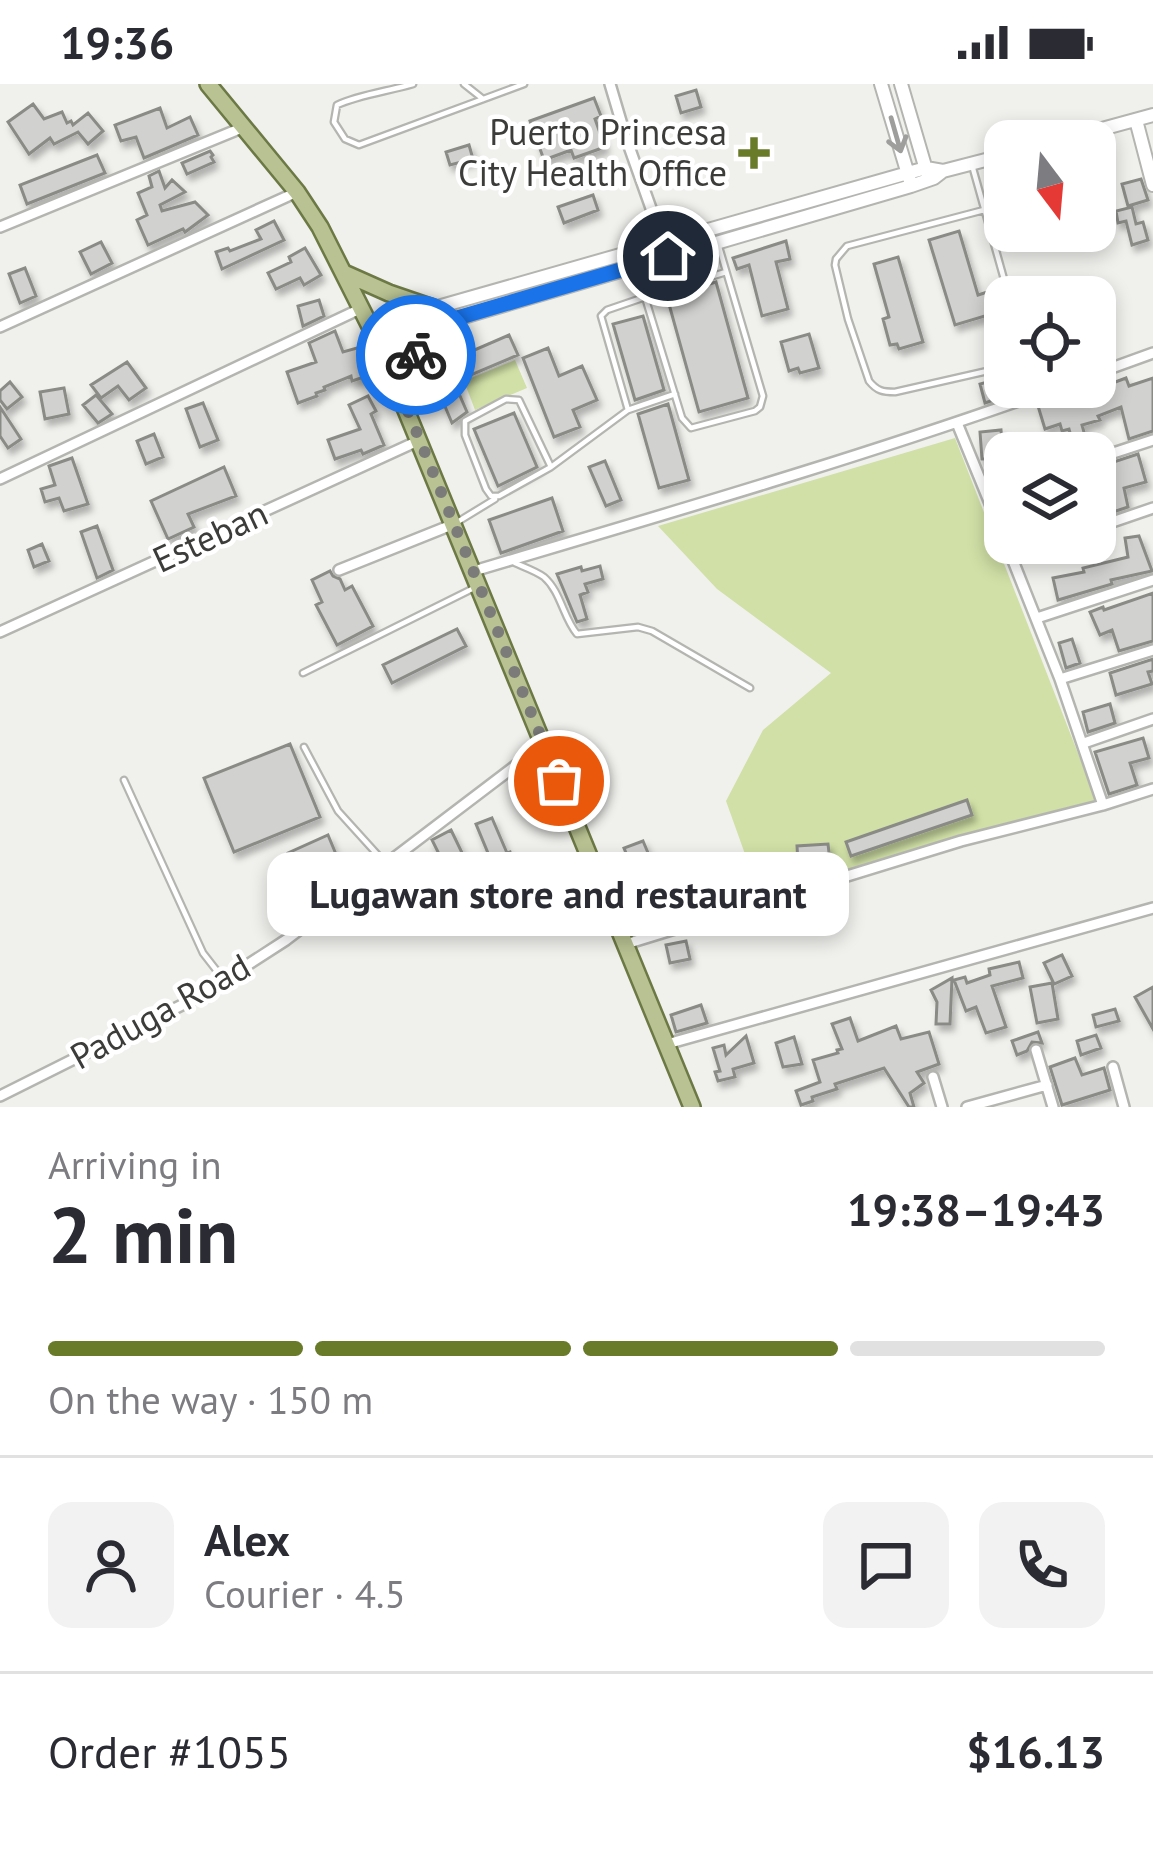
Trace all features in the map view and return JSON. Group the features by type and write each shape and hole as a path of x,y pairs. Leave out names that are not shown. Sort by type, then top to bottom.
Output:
{"main road":[{"path":"208,84 297,193 362,308 692,1107"},
{"path":"344,273 434,308"},
{"path":"397,384 422,346 447,321"}],"street":[{"path":"610,84 668,256"},
{"path":"881,84 909,179"},
{"path":"901,84 927,174"},
{"path":"1116,125 1153,116"},
{"path":"1136,120 1153,185"},
{"path":"0,226 244,127"},
{"path":"374,334 434,308 663,242 984,161"},
{"path":"374,334 447,321 717,242 909,179"},
{"path":"0,327 297,193"},
{"path":"0,479 362,308"},
{"path":"1116,366 1153,353"},
{"path":"477,579 509,561 999,408"},
{"path":"957,423 984,487"},
{"name":"Esteban","path":"0,632 420,440"},
{"path":"1116,451 1153,440"},
{"path":"1116,521 1153,508"},
{"path":"339,570 454,524"},
{"path":"1014,564 1084,742 1103,805"},
{"path":"1037,618 1153,580"},
{"path":"1060,679 1153,650"},
{"path":"1084,742 1153,719"},
{"name":"Paduga Road","path":"3,1094 198,997 286,940 544,744"},
{"path":"626,944 961,841 1153,789"},
{"path":"667,1044 1153,908"},
{"path":"1036,1050 1053,1107"},
{"path":"1113,1067 1124,1107"},
{"path":"933,1077 942,1107"},
{"path":"967,1107 1047,1085"},
{"path":"3,1094 12,1107"}],"lane":[{"path":"413,84 354,97 338,105 334,122 345,139 359,145 524,84"},
{"path":"464,84 483,99"},
{"path":"972,164 984,210 847,246 835,265 848,319 875,388 895,392 984,372"},
{"path":"645,297 682,418 691,428 755,412 763,396 717,242"},
{"path":"628,410 601,316 607,310 726,272"},
{"path":"454,524 551,467 628,410 675,394"},
{"path":"499,496 488,493 465,435 469,417 506,399 519,400 551,467"},
{"path":"509,561 542,575 578,634 638,627 652,631 750,688"},
{"path":"303,673 477,579"},
{"path":"304,747 338,812 386,864"},
{"path":"124,781 203,952 224,980"},
{"path":"766,860 778,898"}],"green space":[{"path":"515,360 527,388 475,410 464,381"},
{"path":"955,438 984,512 984,564 1004,564 1097,802 760,896 726,801 763,730 831,673 717,589 658,526"}],"building":[{"path":"696,90 701,107 681,113 676,96"},
{"path":"594,98 601,116 595,119 605,147 574,158 571,150 544,160 530,121"},
{"path":"33,104 44,119 62,112 73,125 88,113 103,131 88,144 78,132 54,144 50,138 29,154 8,122"},
{"path":"160,108 167,128 190,117 198,135 144,158 136,137 121,141 115,125"},
{"path":"469,145 473,159 450,165 446,152"},
{"path":"210,151 214,162 187,174 182,163"},
{"path":"97,155 105,173 27,204 20,185"},
{"path":"159,171 165,188 172,180 185,192 160,205 162,211 195,202 208,215 185,232 148,245 137,220 147,215 138,193 152,187 149,176"},
{"path":"1141,179 1148,200 1128,206 1122,184"},
{"path":"593,195 598,210 564,223 558,207"},
{"path":"1132,207 1136,224 1143,222 1148,240 1132,245 1126,221 1118,223 1116,211"},
{"path":"274,221 284,240 222,269 216,252 261,239 256,230"},
{"path":"959,231 978,295 984,293 984,316 955,325 929,240"},
{"path":"786,241 790,259 776,262 788,309 762,316 749,265 737,269 733,258"},
{"path":"101,242 112,263 91,274 80,252"},
{"path":"305,248 321,275 304,285 300,278 276,289 268,273 291,262 289,257"},
{"path":"898,257 923,342 899,349 897,344 890,345 883,319 889,317 874,264"},
{"path":"25,268 36,296 20,303 9,274"},
{"path":"716,282 748,398 699,412 667,297"},
{"path":"319,300 324,316 303,326 298,306"},
{"path":"643,316 664,390 635,400 613,324"},
{"path":"335,331 343,352 364,346 373,374 352,381 351,376 298,403 287,372 316,362 309,343"},
{"path":"809,334 819,368 789,371 781,342"},
{"path":"509,335 518,355 454,382 467,412 452,423 433,378 453,370 449,361"},
{"path":"548,348 559,376 582,366 597,400 573,410 580,427 554,437 523,358"},
{"path":"127,362 146,388 129,400 118,386 101,398 91,385"},
{"path":"1126,378 1129,386 1153,378 1153,431 1129,439 1121,407 1082,425 1084,432 1062,431 1060,424 1045,429 1039,408 1116,408 1116,382"},
{"path":"10,382 22,397 7,409 0,391"},
{"path":"64,388 69,414 45,419 40,392"},
{"path":"96,395 112,414 98,423 83,405"},
{"path":"368,396 384,445 335,459 328,440 360,429 349,405"},
{"path":"203,403 218,440 200,447 186,409"},
{"path":"668,404 689,480 659,488 638,414"},
{"path":"0,407 21,439 8,448 0,436"},
{"path":"514,413 537,467 498,486 474,429"},
{"path":"1001,430 984,432 984,459 982,459 980,432"},
{"path":"154,434 163,457 146,464 137,441"},
{"path":"1138,454 1146,482 1124,488 1128,507 1116,511 1116,461"},
{"path":"72,458 88,504 64,511 59,498 45,502 41,489 55,485 49,466"},
{"path":"605,461 621,500 606,506 589,467"},
{"path":"224,467 236,496 188,514 194,527 168,539 151,501"},
{"path":"552,498 563,531 501,553 489,520"},
{"path":"97,526 113,570 97,578 81,532"},
{"path":"1139,536 1152,571 1058,600 1053,578 1099,564 1116,564 1128,557 1125,538"},
{"path":"42,544 49,561 34,567 28,550"},
{"path":"600,566 603,579 585,584 588,592 580,595 587,619 577,622 557,574"},
{"path":"330,571 345,590 352,586 373,626 337,645 316,605 322,602 312,580"},
{"path":"1153,593 1153,641 1119,651 1112,630 1100,635 1090,612"},
{"path":"457,629 466,646 392,683 383,665"},
{"path":"1072,639 1080,663 1066,668 1059,643"},
{"path":"1153,659 1153,671 1148,672 1152,684 1116,695 1110,673"},
{"path":"1110,704 1115,723 1088,732 1083,712"},
{"path":"1143,738 1149,758 1130,763 1137,785 1109,794 1095,752"},
{"path":"290,744 320,817 234,852 204,778"},
{"path":"967,800 972,815 851,856 846,842"},
{"path":"492,818 517,876 492,883 485,859 490,858 476,824"},
{"path":"451,830 466,861 447,870 432,840"},
{"path":"328,835 343,871 364,857 369,864 309,905 288,853"},
{"path":"643,841 651,860 632,868 624,848"},
{"path":"828,844 830,861 798,863 797,846"},
{"path":"686,941 690,959 670,963 666,945"},
{"path":"1062,955 1072,976 1054,984 1044,963"},
{"path":"1019,962 1023,978 992,986 1006,1027 986,1033 976,1007 966,1011 954,980 965,977 967,983 990,975 989,969"},
{"path":"952,978 950,1024 936,1024 937,1002 931,990"},
{"path":"1052,983 1058,1019 1037,1023 1030,987"},
{"path":"1153,987 1153,1029 1135,997"},
{"path":"701,1005 707,1023 676,1032 671,1015"},
{"path":"1115,1009 1119,1021 1096,1027 1093,1015"},
{"path":"850,1018 858,1041 896,1026 901,1039 929,1032 939,1064 917,1072 924,1083 910,1093 914,1107 909,1107 884,1068 835,1084 837,1089 801,1105 796,1091 820,1082 813,1060 842,1049 832,1024"},
{"path":"1038,1032 1042,1043 1032,1042 1017,1055 1012,1041"},
{"path":"1096,1035 1101,1048 1081,1055 1077,1041"},
{"path":"746,1036 754,1063 733,1069 735,1077 718,1081 713,1048 724,1045 726,1055"},
{"path":"794,1037 802,1064 783,1067 776,1043"},
{"path":"1075,1058 1082,1075 1104,1068 1110,1090 1062,1105 1050,1067"}],"way so far":[{"path":"416,355 397,384 559,781"}],"place":[{"name":"Puerto Princesa City Health Office","path":"754,153"},
{"name":"Lugawan store and restaurant","path":"559,781"}],"route":[{"path":"416,355 447,321 668,256"}]}
